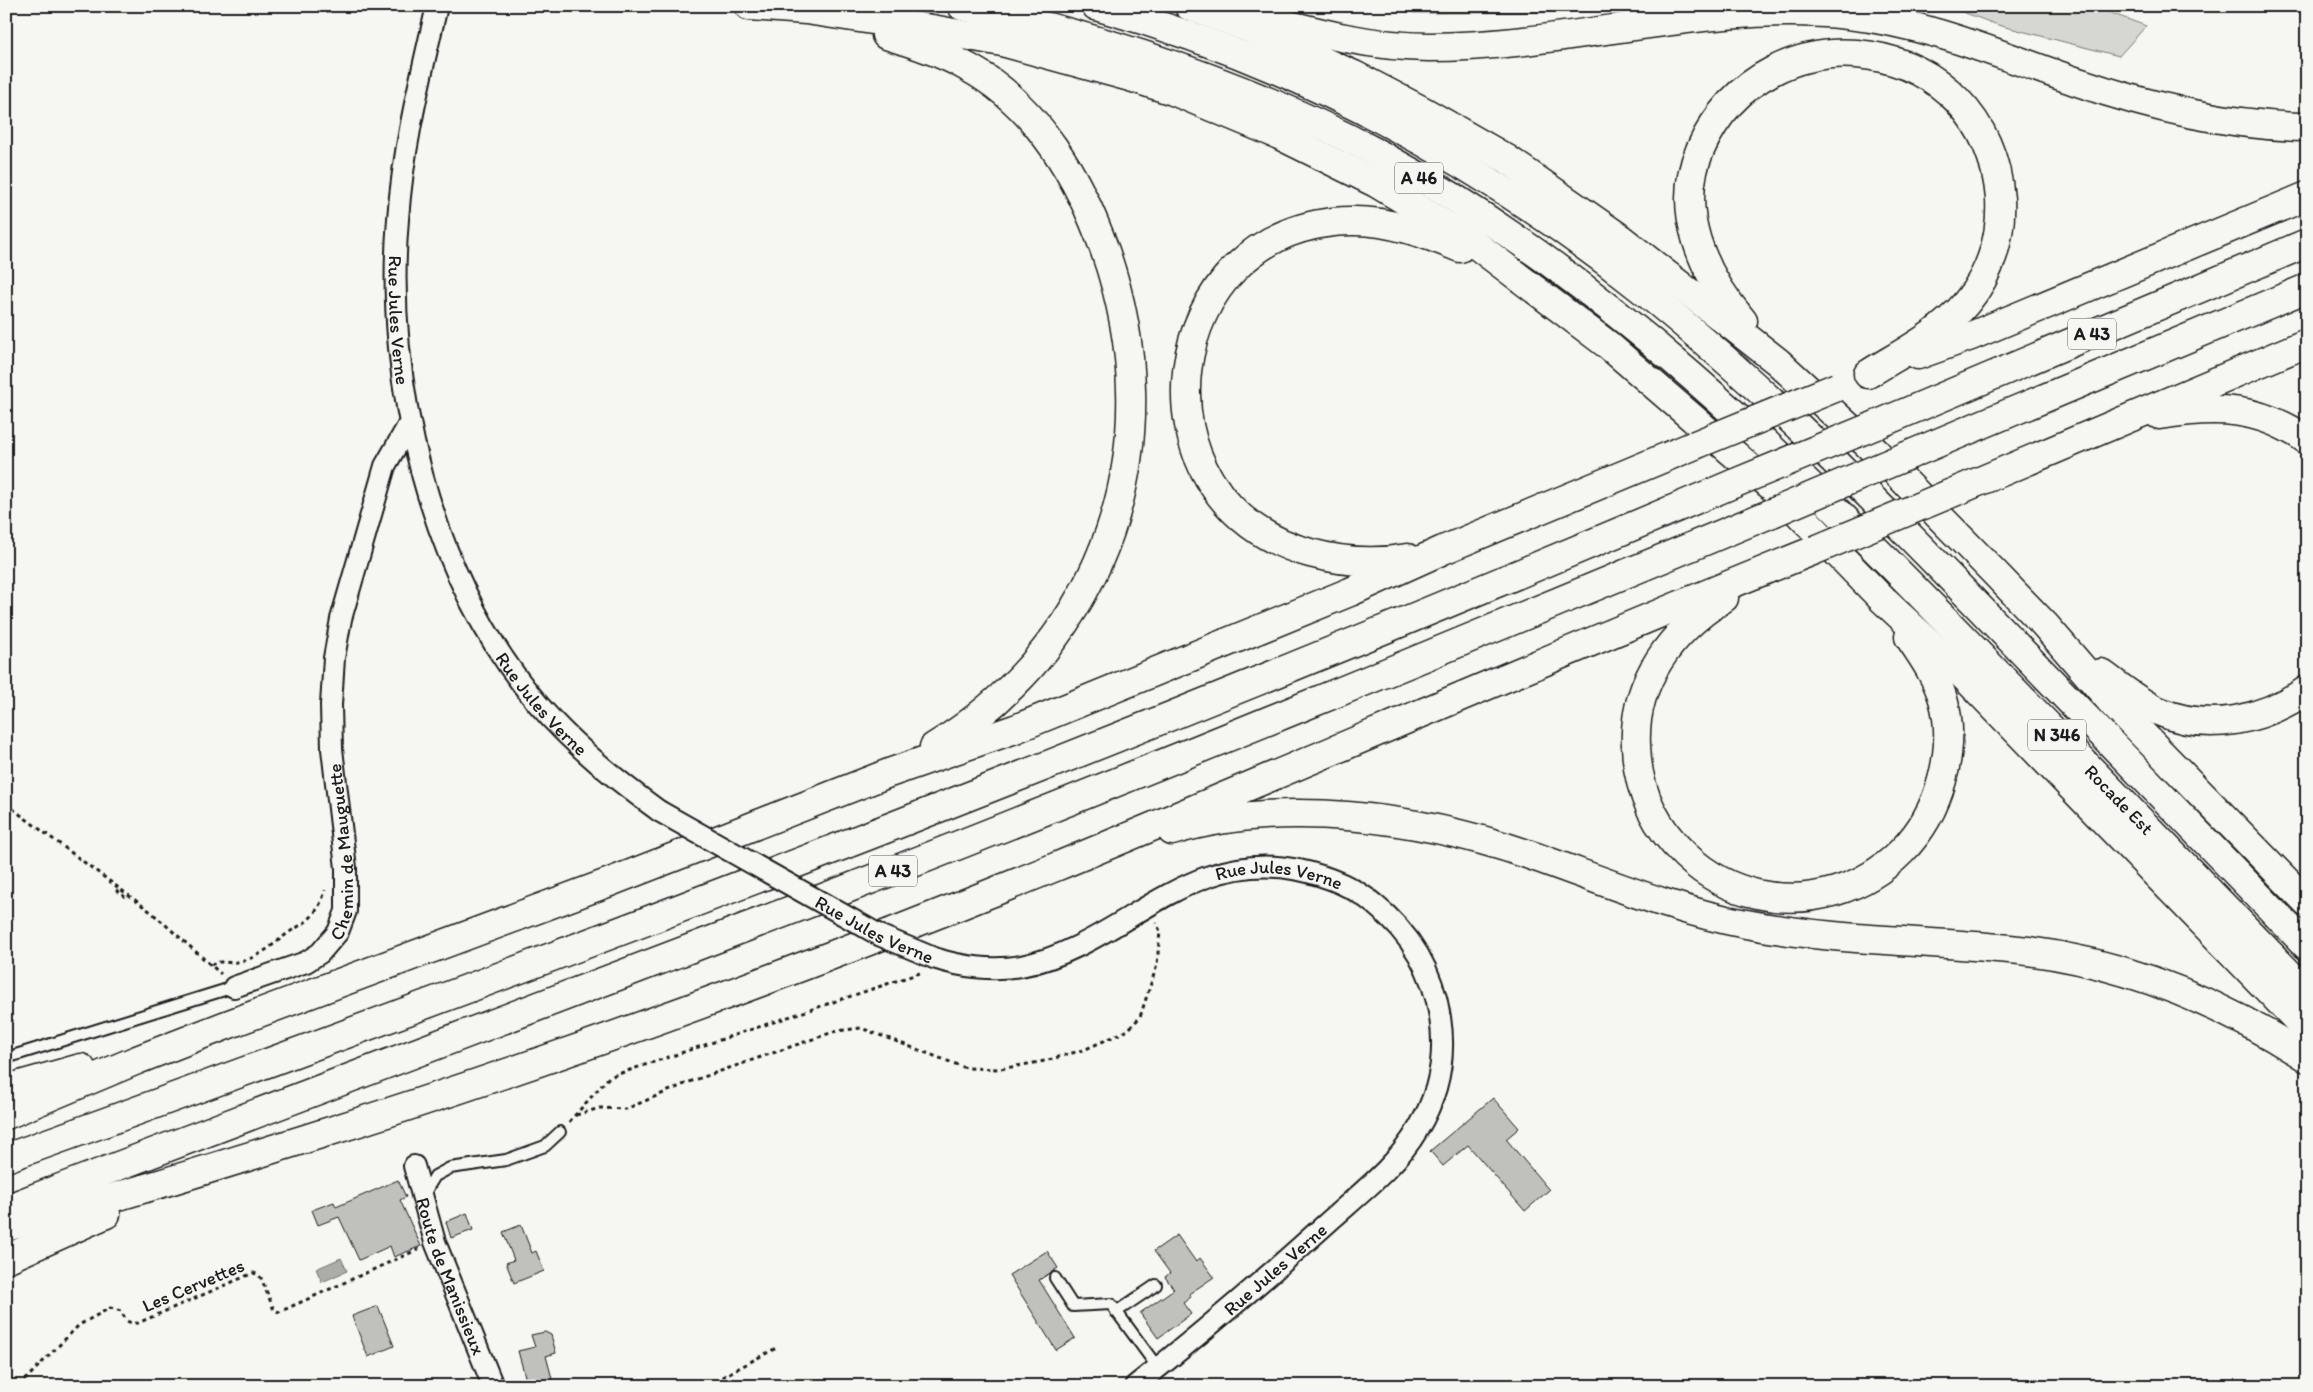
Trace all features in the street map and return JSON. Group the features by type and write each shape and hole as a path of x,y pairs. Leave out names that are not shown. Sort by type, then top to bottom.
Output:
{"highway":[{"path":"749,6 806,10 932,29 1002,42 1086,64 1173,91 1279,135 1376,184 1467,238 1654,383 1777,491 1882,599 1957,668 2307,1030"},
{"name":"A 46","path":"962,6 1099,39 1170,62 1310,120 1386,159 1444,192 1508,233 1570,278 1675,361 1805,480"},
{"name":"A 46","path":"1096,6 1177,31 1246,57 1316,88 1385,121 1506,192 1640,287 1754,385 1838,466"},
{"path":"1189,6 1265,35 1354,75 1424,111 1507,159 1616,235 1778,362 1877,454 2045,625 2115,706 2307,902"},
{"path":"1219,6 1347,39 1427,47 1509,43 1734,13 1812,12 1848,15 1885,20 1956,38 2075,81 2166,108 2226,121 2307,127"},
{"path":"806,10 912,43 954,60 989,81 1026,113 1056,150 1091,216 1120,299 1129,351 1131,412 1125,472 1110,533 1090,580 1076,605 1046,650 1030,669 994,704 959,732 889,773"},
{"path":"1778,362 1722,294 1701,255 1694,229 1691,204 1691,182 1696,159 1713,123 1736,94 1768,71 1805,55 1837,50 1867,51 1888,56 1922,71 1937,80 1962,104 1980,129 1993,158 2000,206 2000,226 1992,258 1984,277 1967,303 1938,330 1868,374"},
{"path":"6,1115 224,1026 610,882 889,773 1024,726 1350,592 1443,550 1694,445 1868,374 1972,336 2307,196"},
{"path":"1443,550 1389,562 1341,560 1284,545 1247,522 1229,504 1213,483 1194,444 1185,405 1186,372 1192,340 1204,310 1216,292 1238,266 1277,238 1301,228 1331,222 1352,220 1391,225 1431,237 1472,254 1531,287"},
{"name":"A 43","path":"6,1158 348,1034 698,902 1098,745 1601,540 2307,244"},
{"name":"A 43","path":"6,1209 234,1120 851,887 1448,648 2307,288"},
{"path":"6,1227 204,1171 437,1098 585,1048 836,953 1051,868 2307,343"},
{"path":"2114,424 2177,412 2232,409 2253,413 2276,422 2307,440"},
{"name":"Rocade Est","path":"1838,466 1928,554 2307,946"},
{"name":"Rocade Est","path":"1805,480 1899,573 2307,992"},
{"path":"1779,564 1706,610 1670,644 1647,682 1636,724 1636,754 1640,783 1658,824 1668,838 1691,861 1718,880 1734,887 1770,896 1790,898 1826,894 1843,889 1877,872 1904,850 1925,823 1939,793 1948,756 1948,727 1943,699 1924,659 1882,599"},
{"path":"2045,625 2101,672 2135,697 2158,711 2181,719 2203,722 2224,722 2242,719 2266,712 2307,690"},
{"path":"1051,868 1188,827 1221,820 1259,816 1332,815 1403,822 1483,840 1652,898 1743,924 1803,934 2029,951 2094,963 2190,994 2254,1026 2307,1058"},
{"path":"6,1089 224,1026"},
{"path":"6,1259 204,1171"}],"street":[{"name":"Rue Jules Verne","path":"435,15 405,156 397,221 395,280 397,318 400,367 408,424 437,520 454,564 480,619 501,655 539,705 576,744 626,787 659,811 882,936 938,960 979,968 1022,966 1058,955 1192,882 1233,870 1251,868 1291,869 1310,873 1344,885 1368,899 1389,917 1415,948 1433,986 1442,1041 1442,1057 1434,1095 1417,1131 1395,1160 1263,1280 1135,1386"},
{"name":"Chemin de Mauguette","path":"234,987 306,962 320,953 334,939 344,918 347,889 332,735 331,705 334,658 341,619 385,466 408,424"},
{"name":"Route de Manissieux","path":"414,1166 435,1242 493,1386"}],"lane":[{"name":"Chemin de Mauguette","path":"6,1058 234,987"},
{"path":"423,1196 435,1176 450,1168 506,1160 545,1146 560,1132"},
{"path":"1055,1278 1073,1306 1111,1304 1158,1368"},
{"path":"1116,1312 1156,1286"}],"path":[{"path":"6,804 151,912 234,987"},
{"path":"211,965 217,961 237,962 260,954 275,945 287,934 311,918 323,898 326,883"},
{"path":"116,890 125,897"},
{"path":"576,1115 600,1108 626,1109 692,1081 836,1031 861,1028 966,1068 1000,1068 1045,1061 1086,1049 1128,1030 1140,1017 1156,965 1160,931 1146,906"},
{"path":"560,1132 609,1077 919,974 938,960"},
{"name":"Les Cervettes","path":"19,1386 78,1325 110,1308 121,1311 126,1321 130,1324 138,1323 252,1274 257,1274 261,1278 274,1310 279,1312 435,1242"},
{"path":"723,1386 724,1376 778,1347"}],"shaded area":[{"path":"1376,6 1598,6 1570,12 1414,13"},
{"path":"1946,6 2092,6 2146,26 2119,56 1998,25"},
{"path":"341,1258 347,1271 322,1282 316,1269"}],"building":[{"path":"1493,1098 1519,1128 1506,1139 1549,1190 1525,1211 1468,1145 1443,1166 1430,1151"},
{"path":"398,1180 406,1197 400,1200 421,1246 394,1257 390,1246 359,1260 339,1217 318,1225 312,1210 334,1202 336,1207"},
{"path":"467,1213 473,1230 451,1238 446,1222"},
{"path":"521,1225 532,1253 536,1251 544,1271 514,1283 506,1263 514,1260 503,1232"},
{"path":"1177,1235 1196,1262 1200,1258 1214,1277 1189,1294 1191,1297 1183,1303 1191,1314 1158,1338 1140,1313 1174,1289 1165,1277 1170,1273 1154,1251"},
{"path":"1047,1251 1058,1268 1039,1280 1075,1338 1056,1350 1009,1275"},
{"path":"378,1306 394,1346 368,1357 352,1316"},
{"path":"545,1332 551,1335 556,1353 546,1356 554,1386 533,1386 531,1379 526,1380 518,1351 535,1347 531,1335"}]}
